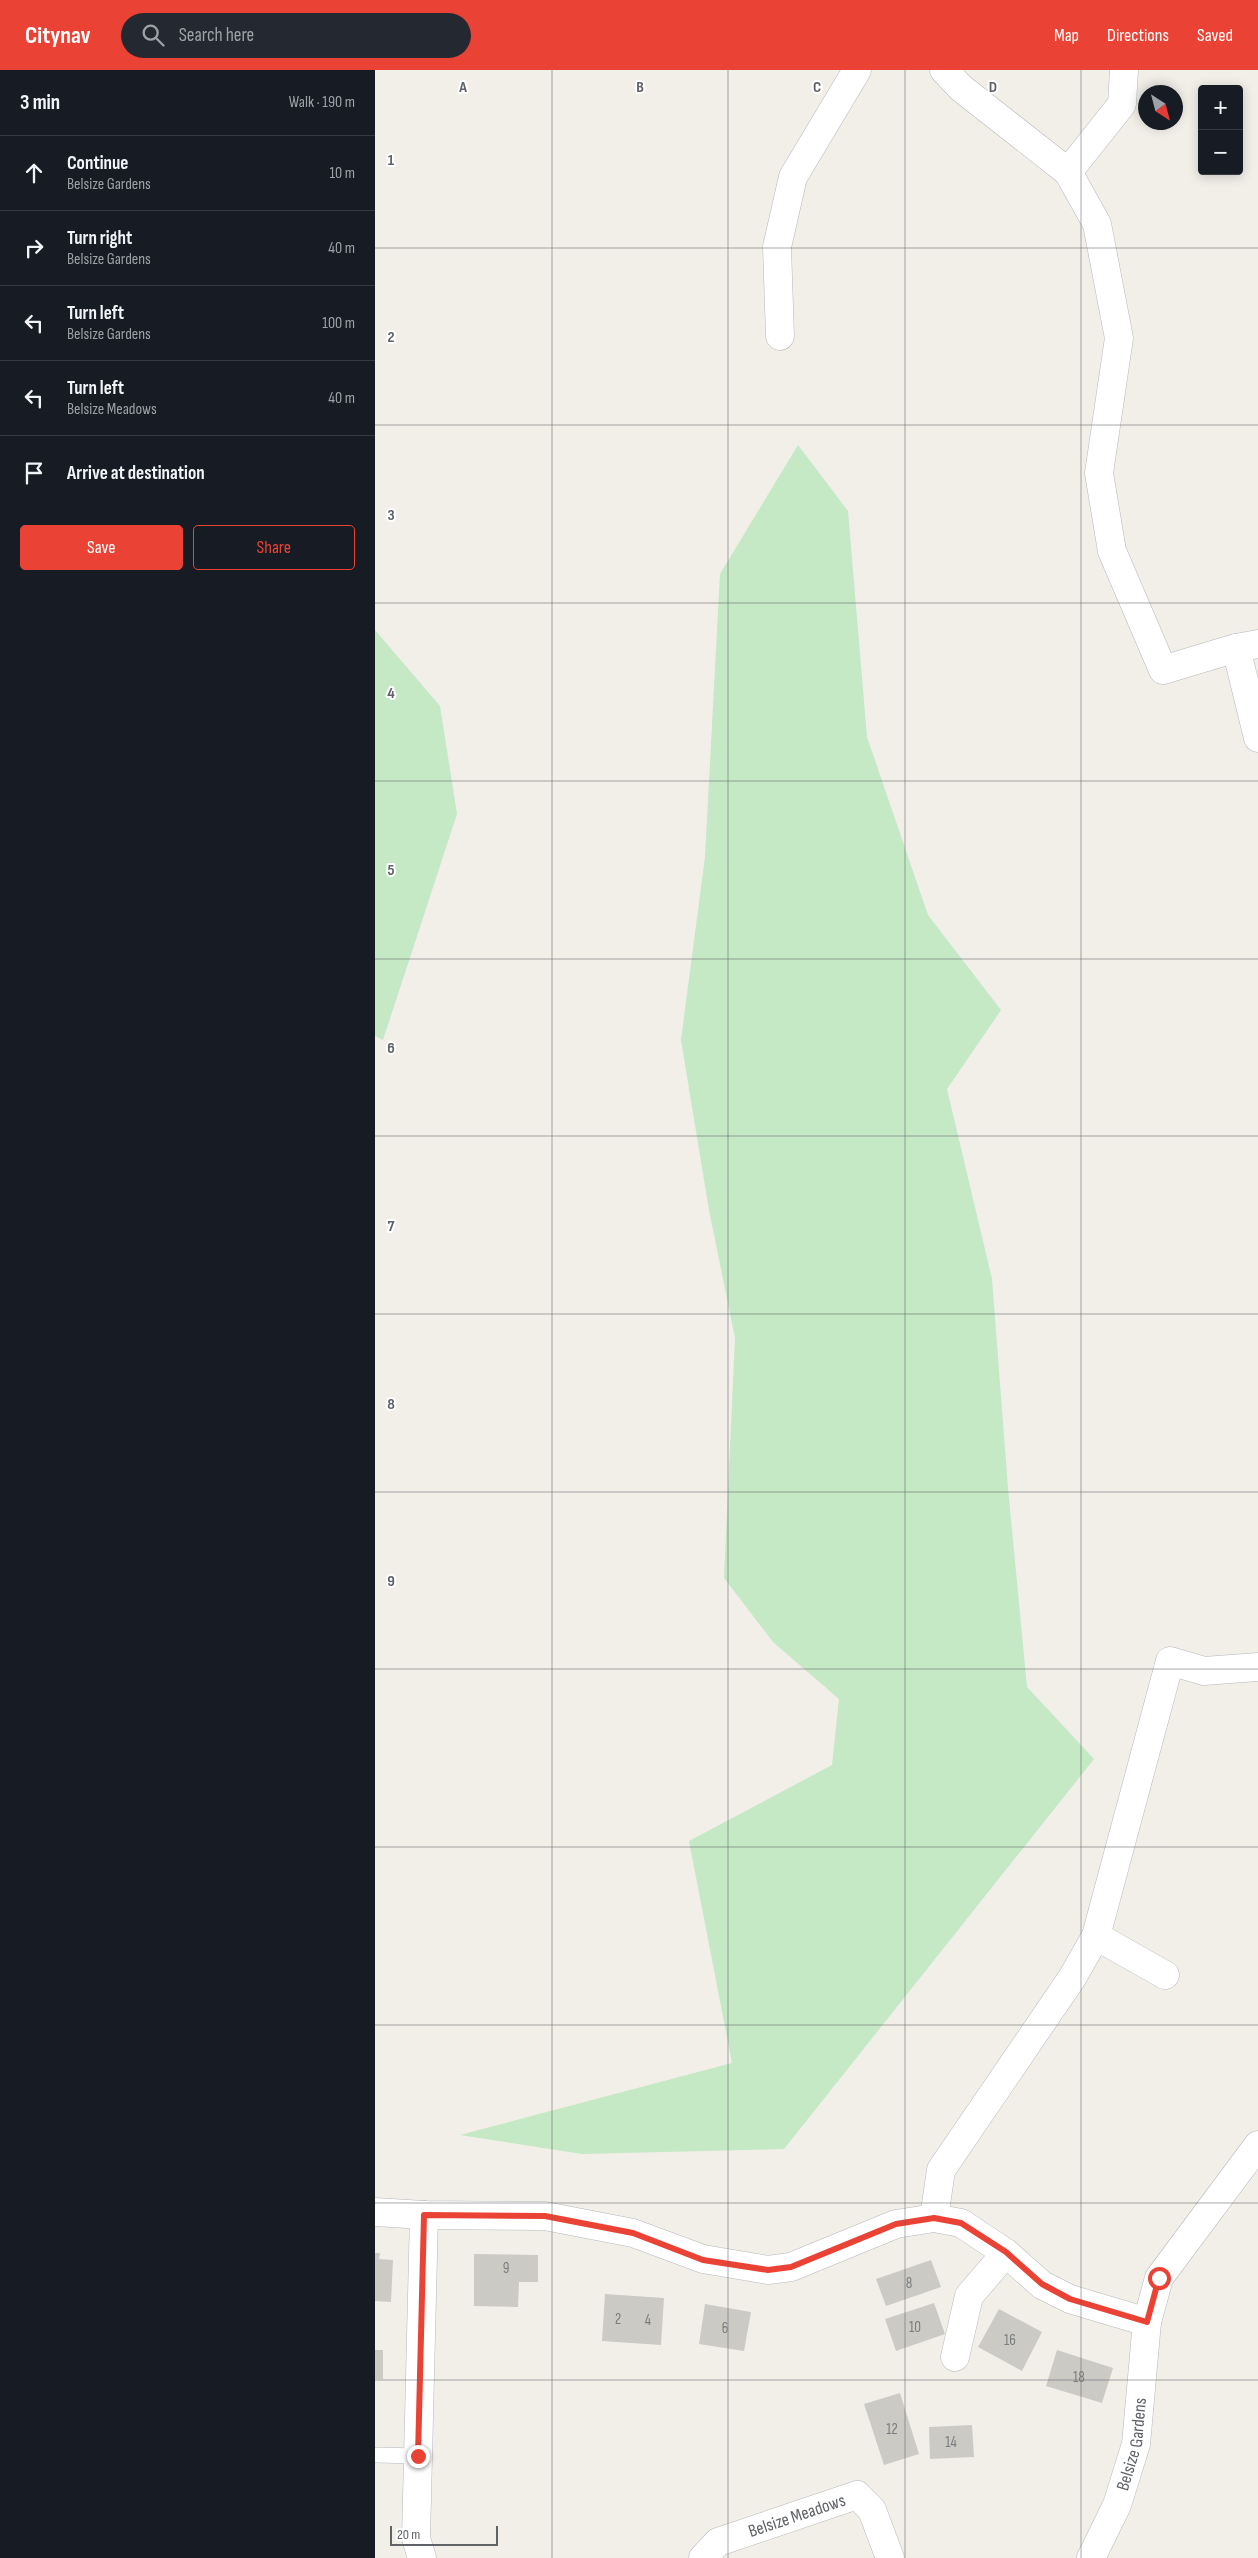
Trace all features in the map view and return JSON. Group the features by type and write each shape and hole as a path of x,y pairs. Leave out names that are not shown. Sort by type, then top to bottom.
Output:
{"street":[{"path":"780,336 777,247 793,176 857,70"},
{"path":"944,70 961,88 1068,172 1097,224 1119,338 1099,473 1111,551 1163,670 1247,646 1258,738"},
{"path":"1068,172 1122,104 1124,70"},
{"path":"934,2218 941,2170 1072,1978 1096,1936 1170,1661 1204,1671 1258,1667"},
{"path":"1096,1936 1165,1975"},
{"name":"Belsize Gardens","path":"1091,2558 1117,2505 1136,2444 1147,2322 1159,2278 1258,2145"},
{"path":"375,2212 424,2215 545,2216 633,2233 703,2260 768,2270 791,2267 896,2224 934,2218 961,2223 1006,2252 1042,2284 1070,2299 1147,2322"},
{"path":"422,2558 416,2538 424,2215"},
{"path":"955,2356 969,2296 1006,2252"},
{"name":"Belsize Meadows","path":"703,2558 718,2542 857,2495 872,2510 890,2558"}],"lane":[{"path":"377,2455 418,2456"}],"green space":[{"path":"798,445 848,511 867,737 928,915 1001,1010 947,1089 992,1279 1008,1488 1027,1687 1094,1759 784,2149 582,2154 460,2135 732,2063 689,1841 832,1765 839,1699 773,1642 724,1578 735,1338 709,1210 681,1040 705,857 720,574"},
{"path":"375,630 440,706 457,814 383,1040 375,1036"}],"building":[{"path":"375,2253 380,2253 379,2259 393,2260 391,2302 375,2301"},
{"path":"474,2254 538,2255 538,2282 519,2282 518,2307 474,2306"},
{"path":"931,2260 941,2287 886,2306 876,2279"},
{"path":"605,2294 664,2298 661,2345 602,2341"},
{"path":"934,2303 945,2334 896,2351 885,2319"},
{"path":"705,2304 751,2312 744,2351 699,2344"},
{"path":"999,2309 1042,2332 1022,2371 978,2347"},
{"path":"375,2350 383,2350 383,2379 375,2379"},
{"path":"1057,2350 1113,2368 1102,2403 1046,2386"},
{"path":"900,2393 919,2454 884,2465 864,2404"},
{"path":"972,2425 974,2457 930,2459 929,2427"}],"route":[{"path":"418,2456 424,2215 545,2216 633,2233 703,2260 768,2270 791,2267 896,2224 934,2218 961,2223 1006,2252 1042,2284 1070,2299 1147,2322 1159,2278"}]}
